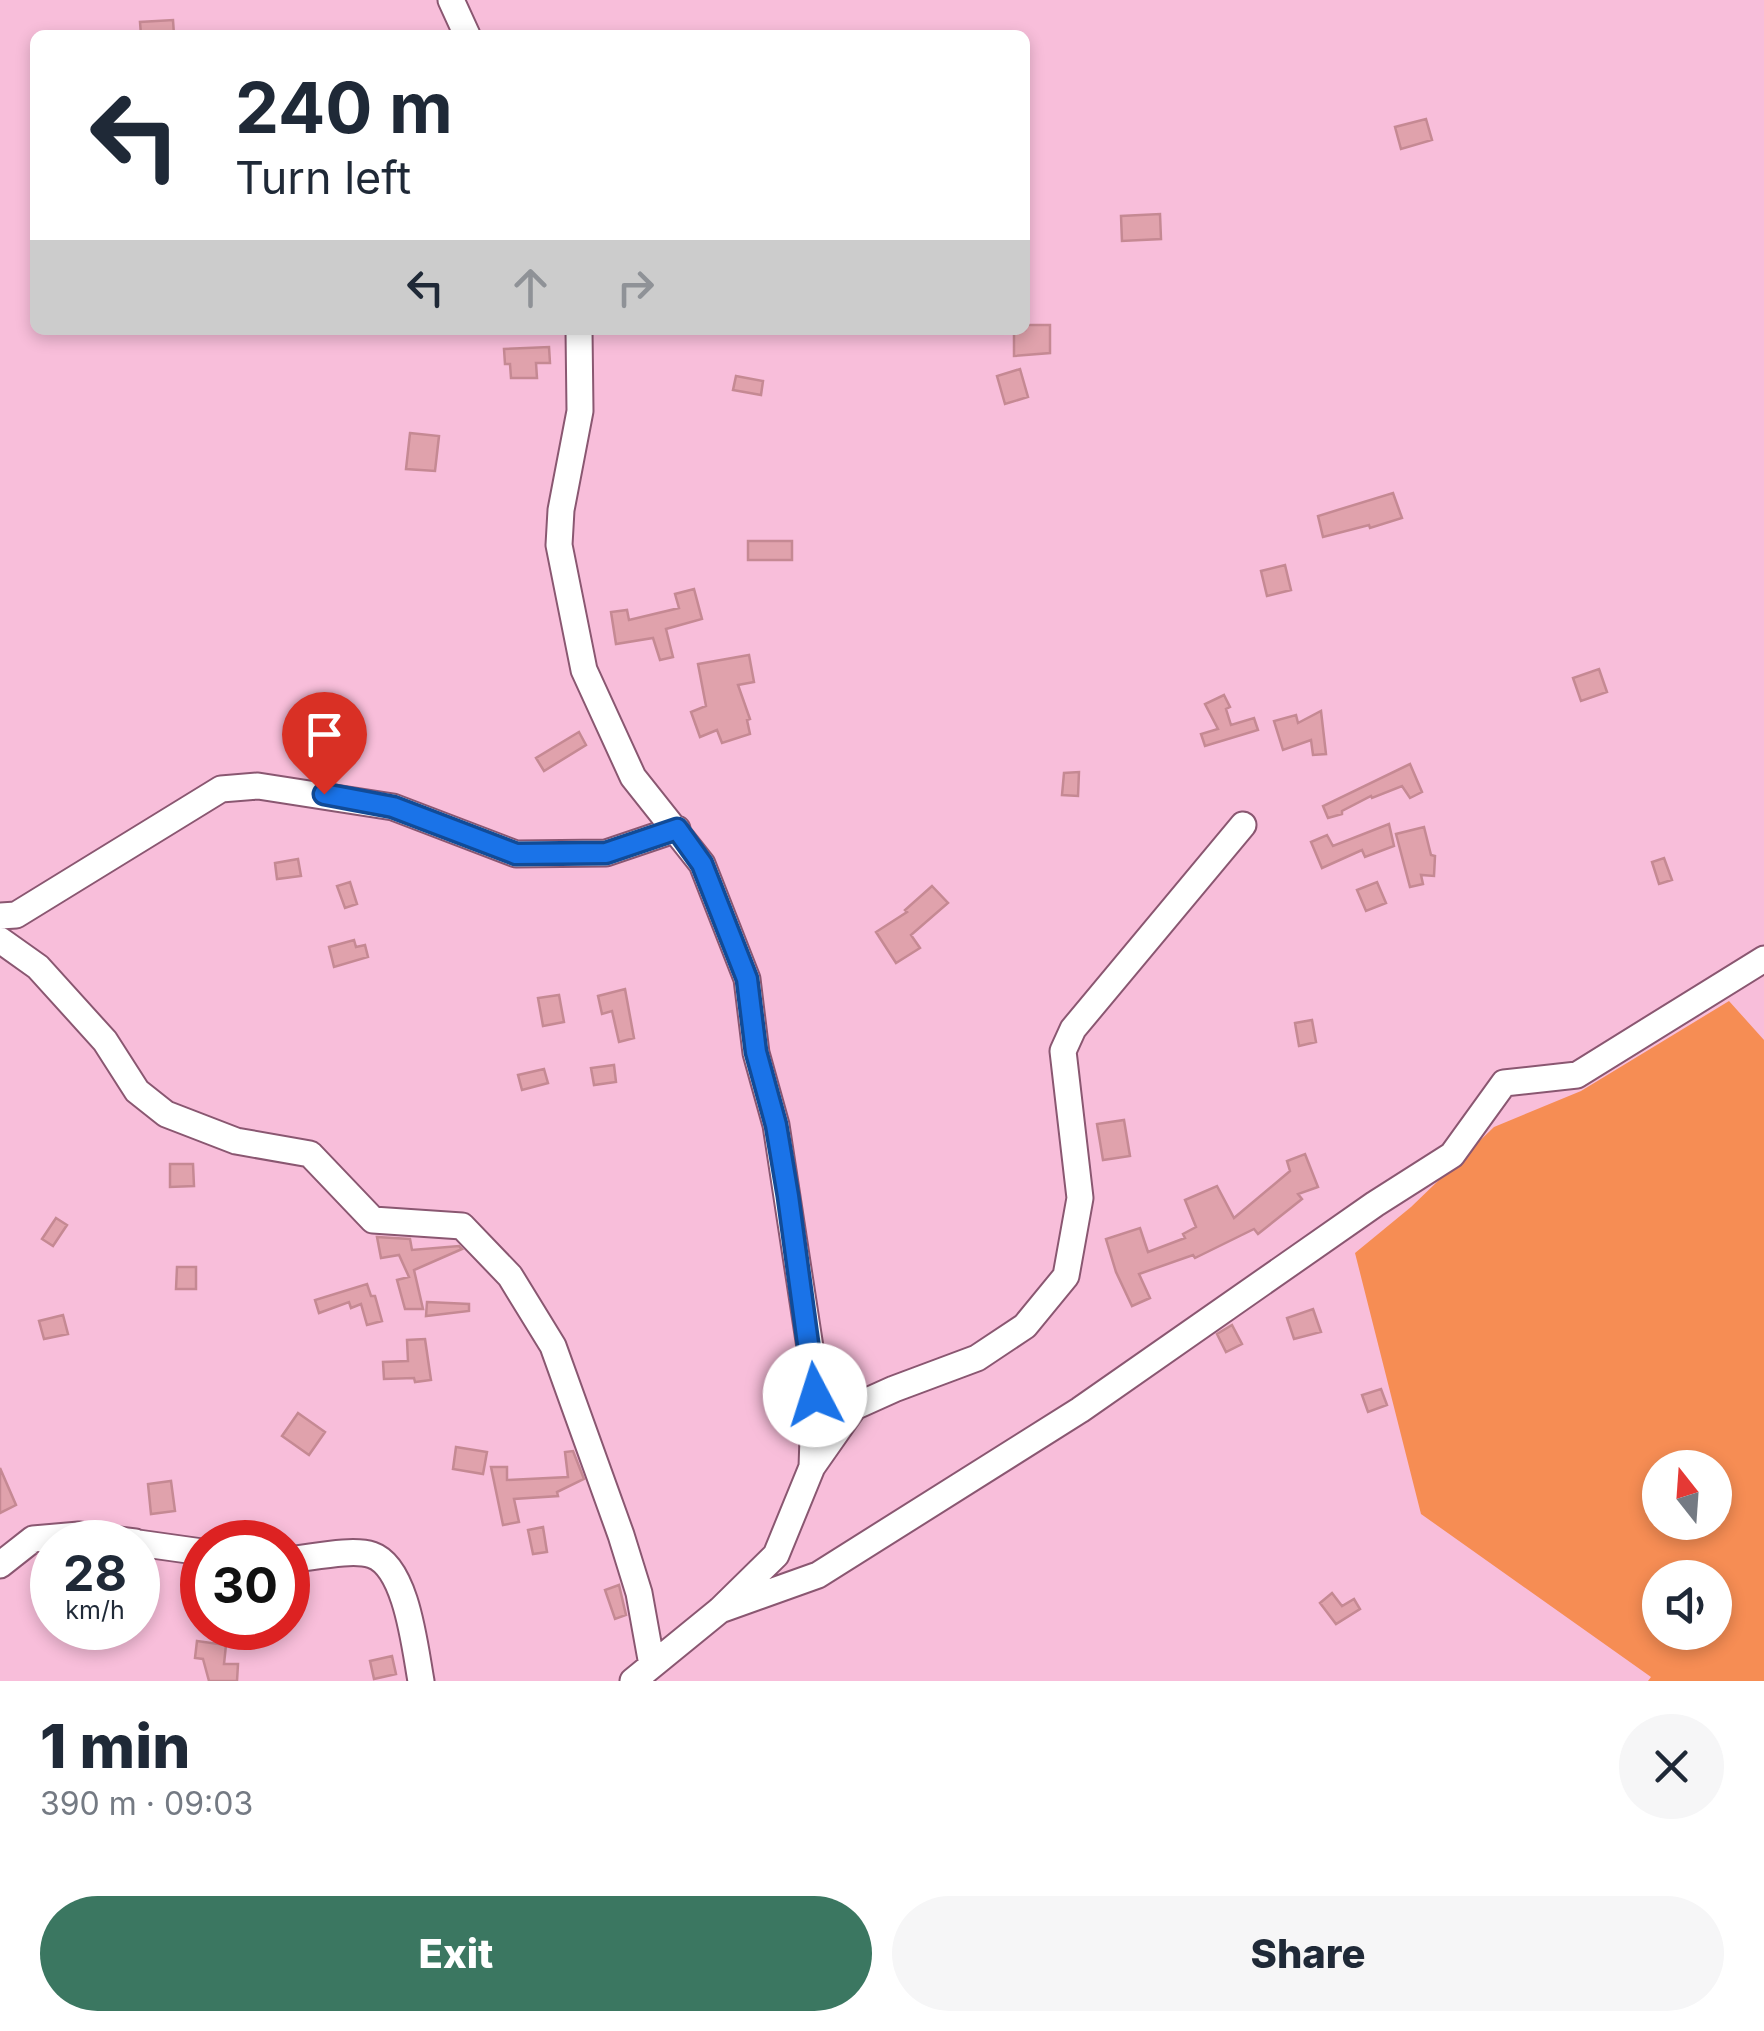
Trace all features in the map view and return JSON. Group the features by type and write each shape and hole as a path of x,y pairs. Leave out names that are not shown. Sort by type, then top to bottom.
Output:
{"street":[{"path":"450,0 465,30"},
{"path":"578,335 580,411 558,544 584,670 633,777 702,864 747,979 756,1052 776,1125 788,1196 815,1395 812,1467"},
{"path":"0,916 16,915 221,789 258,786 393,807 516,854 606,853 677,829"},
{"path":"642,1673 720,1610 776,1555 812,1467 854,1408 894,1388 977,1358 1025,1326 1066,1276 1080,1198 1063,1051 1073,1029 1243,825"},
{"path":"0,940 38,967 105,1041 138,1091 166,1114 236,1142 310,1154 373,1220 462,1226 510,1276 553,1346 602,1479 639,1593 642,1673"},
{"path":"720,1610 818,1575 1080,1410 1375,1204 1452,1155 1504,1083 1576,1075 1764,960"},
{"path":"815,1395 854,1408"},
{"path":"0,1566 30,1541"},
{"path":"310,1558 360,1553 376,1556 388,1565 405,1601 422,1681"}],"shaded area":[{"path":"1729,1001 1764,1040 1764,1681 1648,1681 1651,1677 1421,1514 1355,1253 1411,1207 1494,1127 1581,1091"}],"building":[{"path":"173,20 174,30 141,30 140,22"},
{"path":"1426,119 1432,140 1401,149 1395,127"},
{"path":"1160,214 1161,239 1122,241 1121,216"},
{"path":"1030,325 1050,325 1050,353 1014,356 1014,335 1030,335"},
{"path":"549,347 550,363 536,363 537,378 511,378 504,349"},
{"path":"1020,369 1028,397 1005,404 997,376"},
{"path":"736,376 763,381 761,395 733,390"},
{"path":"410,433 439,436 435,471 406,469"},
{"path":"1393,493 1402,518 1323,537 1318,516"},
{"path":"748,541 792,541 792,560 748,560"},
{"path":"1285,565 1291,590 1267,596 1261,571"},
{"path":"694,589 702,619 666,629 673,657 660,660 653,638 616,644 611,612 627,610 629,620 679,608 675,594"},
{"path":"749,655 754,682 738,685 750,719 750,734 722,743 717,730 700,737 691,712 706,706 698,664"},
{"path":"1599,669 1607,692 1581,701 1573,678"},
{"path":"1224,695 1230,707 1226,709 1231,725 1254,718 1258,730 1205,746 1201,734 1218,729 1205,704"},
{"path":"1321,711 1326,754 1313,755 1311,740 1283,750 1274,721 1296,715 1298,723"},
{"path":"579,732 586,745 544,771 536,758"},
{"path":"1410,764 1422,792 1410,798 1402,786 1371,796 1328,818 1323,806"},
{"path":"1079,772 1078,796 1062,795 1064,773"},
{"path":"1389,824 1394,846 1365,857 1362,850 1322,868 1311,842 1327,835 1333,846"},
{"path":"1424,827 1431,855 1435,856 1434,876 1421,875 1423,884 1410,887 1396,834"},
{"path":"1664,858 1672,880 1659,884 1652,862"},
{"path":"298,859 301,876 277,879 275,863"},
{"path":"350,882 357,904 345,908 337,886"},
{"path":"1377,882 1386,903 1366,911 1357,890"},
{"path":"932,886 948,903 911,935 920,948 896,963 876,932 907,912"},
{"path":"354,940 356,947 365,945 368,957 334,967 329,947"},
{"path":"625,989 634,1038 619,1042 612,1011 602,1014 598,996"},
{"path":"559,995 564,1022 543,1026 538,998"},
{"path":"1312,1020 1316,1042 1299,1046 1295,1023"},
{"path":"614,1065 616,1082 594,1085 591,1068"},
{"path":"544,1069 548,1083 522,1090 518,1075"},
{"path":"1124,1120 1130,1156 1103,1160 1097,1124"},
{"path":"1305,1154 1318,1187 1298,1194 1302,1199 1258,1234 1254,1229 1195,1258 1193,1255 1139,1274 1150,1298 1132,1306 1106,1239 1140,1228 1148,1252 1185,1238 1183,1234 1196,1227 1185,1200 1217,1186 1234,1218 1290,1171 1287,1161"},
{"path":"170,1164 193,1164 194,1186 170,1187"},
{"path":"56,1218 67,1225 53,1246 42,1239"},
{"path":"377,1237 410,1239 412,1250 459,1246 462,1249 414,1270 423,1309 405,1309 397,1280 409,1277 399,1255 381,1258"},
{"path":"177,1267 196,1267 196,1289 176,1289"},
{"path":"367,1284 382,1321 367,1325 361,1304 351,1308 349,1302 319,1313 315,1300"},
{"path":"427,1302 469,1304 469,1311 426,1316"},
{"path":"1313,1309 1321,1332 1294,1339 1287,1318"},
{"path":"63,1315 68,1334 44,1339 39,1321"},
{"path":"1232,1325 1242,1344 1226,1352 1217,1334"},
{"path":"425,1339 431,1380 384,1379 383,1362 408,1361 407,1340"},
{"path":"1381,1389 1387,1405 1368,1412 1362,1395"},
{"path":"298,1413 325,1432 309,1455 282,1436"},
{"path":"456,1447 487,1452 483,1474 453,1469"},
{"path":"573,1451 584,1479 557,1492 558,1496 514,1499 519,1522 503,1525 491,1467 507,1467 507,1480 568,1477 565,1452"},
{"path":"0,1468 16,1505 0,1513"},
{"path":"171,1481 175,1511 151,1514 148,1484"},
{"path":"543,1527 547,1552 533,1554 528,1530"},
{"path":"619,1585 626,1615 615,1619 605,1590"},
{"path":"1332,1593 1342,1606 1354,1599 1360,1609 1336,1624 1320,1603"},
{"path":"196,1650 225,1650 224,1664 238,1664 237,1681 209,1681 203,1659 195,1658"},
{"path":"392,1656 396,1674 374,1679 370,1661"}],"route":[{"path":"324,794 393,807 516,854 606,853 677,829 702,864 747,979 756,1052 776,1125 788,1196 816,1380 815,1395"}]}
